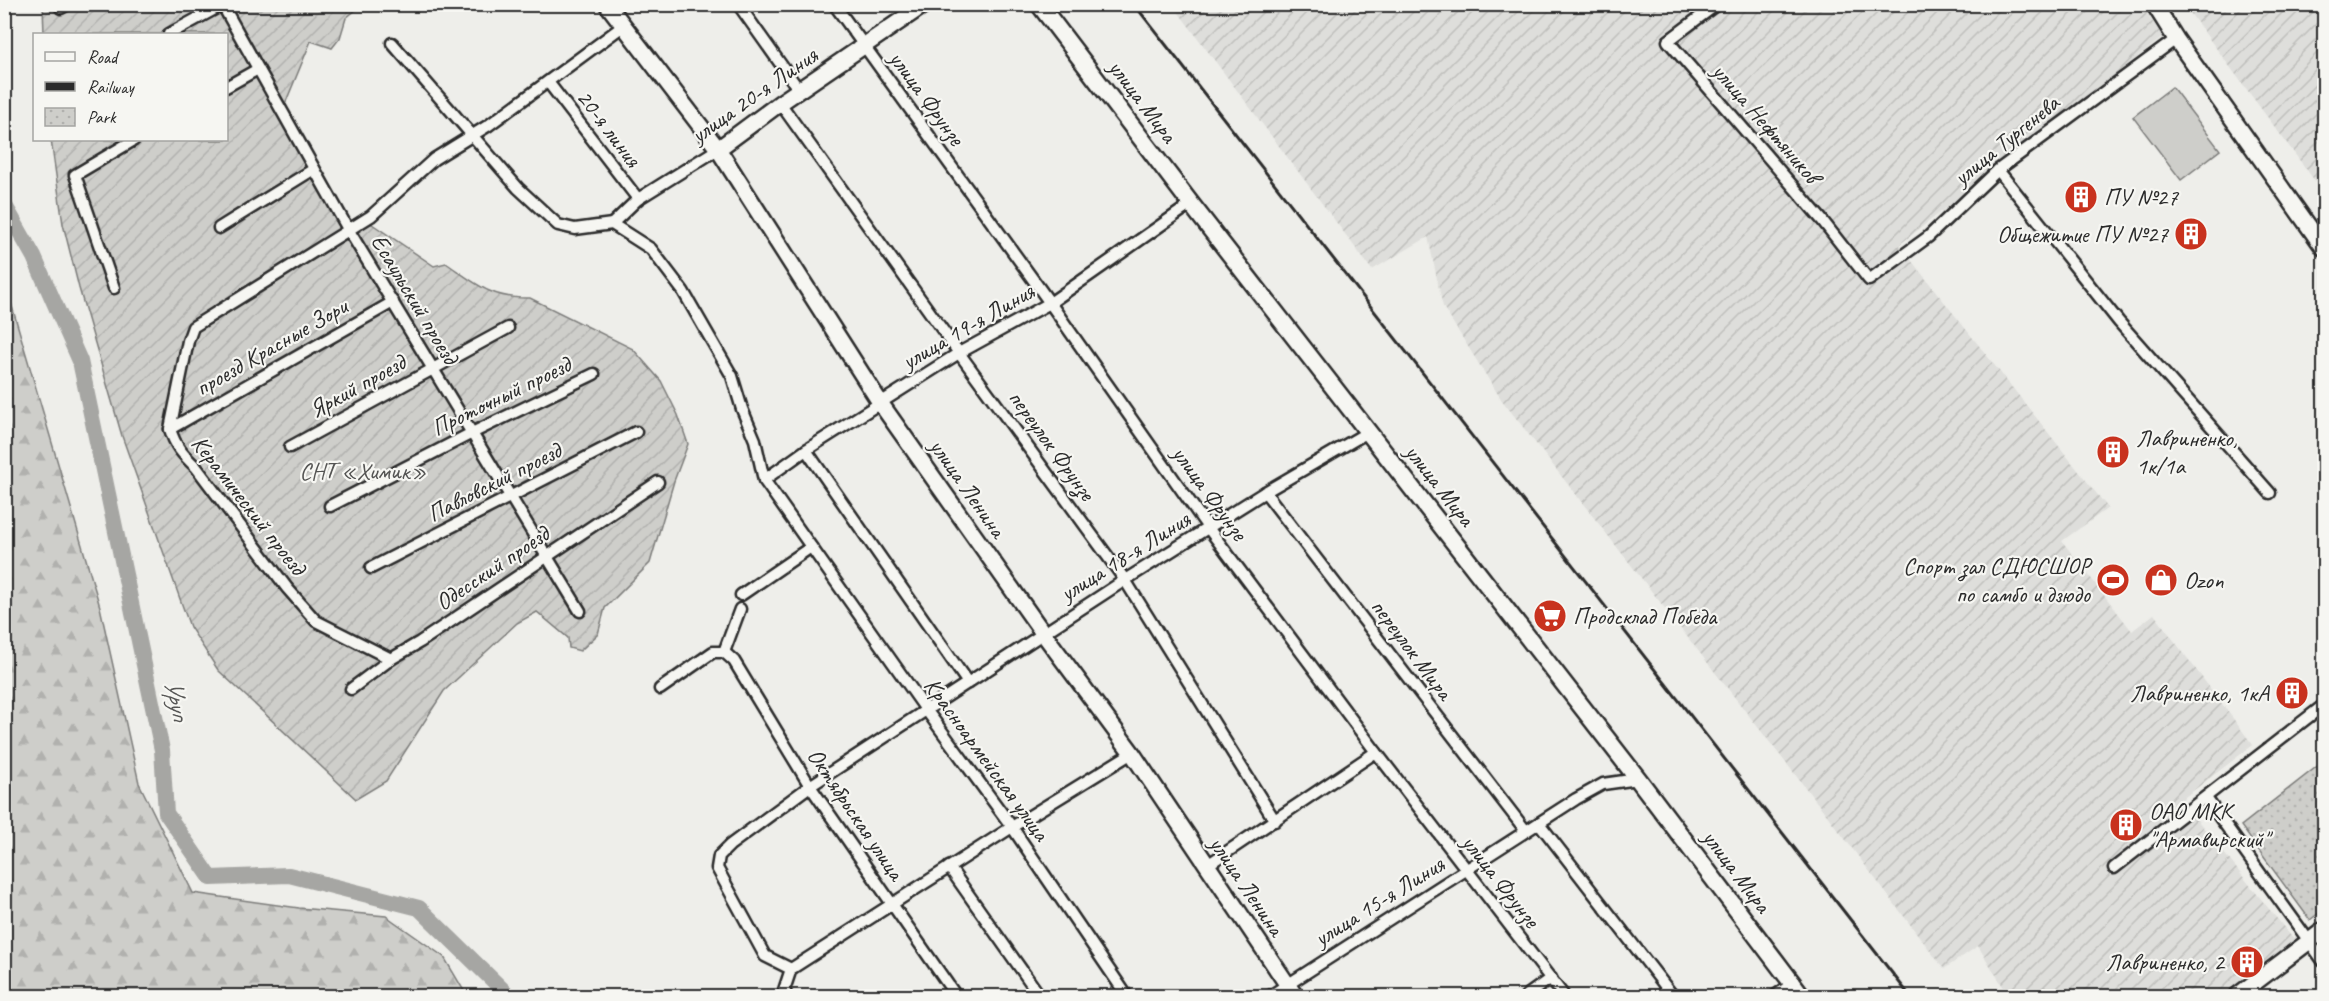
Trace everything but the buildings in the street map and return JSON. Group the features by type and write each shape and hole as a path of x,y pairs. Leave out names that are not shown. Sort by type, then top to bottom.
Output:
{"main road":[{"name":"улица Ленина","path":"607,4 718,148 881,404 1043,633 1132,753 1291,991"},
{"name":"улица 20-я Линия","path":"718,148 925,4"},
{"name":"улица Мира","path":"1039,4 1191,204 1638,779 1797,990"},
{"path":"2154,4 2175,39 2325,248"},
{"path":"2236,996 2325,930"}],"street":[{"path":"738,4 799,90"},
{"name":"улица Фрунзе","path":"834,4 1050,303 1209,529 1376,753 1564,996"},
{"name":"улица Нефтяников","path":"1717,4 1668,41 1822,220 1869,280"},
{"path":"172,33 222,5"},
{"name":"Есаульский проезд","path":"222,5 348,229 580,611"},
{"path":"348,229 371,216 434,159 489,125 623,26"},
{"name":"улица Тургенева","path":"1869,280 1928,237 1998,170 2175,39"},
{"path":"392,43 524,194 558,225 575,229 612,224"},
{"path":"228,86 258,69"},
{"name":"20-я линия","path":"548,82 638,199"},
{"name":"переулок Фрунзе","path":"780,103 959,354 1125,580 1275,821"},
{"path":"114,288 75,175 132,141"},
{"name":"улица 20-я Линия","path":"612,224 638,199 718,148"},
{"path":"219,228 314,168"},
{"path":"1998,170 2119,322 2270,493"},
{"name":"улица 19-я Линия","path":"764,480 806,450 959,354 1050,303 1191,204"},
{"name":"Красноармейская улица","path":"612,224 651,249 683,291 732,376 755,440 764,480 1012,827 1127,996"},
{"name":"Керамический проезд","path":"348,229 193,327 170,429 174,442 183,455 196,466 287,588 316,621 391,659"},
{"name":"проезд Красные Зори","path":"170,429 393,302"},
{"name":"Яркий проезд","path":"290,447 508,328"},
{"name":"Проточный проезд","path":"330,506 594,374"},
{"name":"Павловский проезд","path":"371,568 636,432"},
{"name":"улица 18-я Линия","path":"791,969 765,956 717,868 719,856 730,845 810,786 1043,633 1265,492 1368,432"},
{"path":"806,450 968,683"},
{"name":"Одесский проезд","path":"351,689 391,659 420,642 658,482"},
{"name":"переулок Мира","path":"1265,492 1526,831"},
{"path":"741,595 811,547"},
{"path":"660,688 713,652 724,652 740,609"},
{"name":"Октябрьская улица","path":"724,652 734,662 810,786 956,996"},
{"path":"2114,867 2325,705"},
{"path":"786,996 784,990 791,969 1132,753"},
{"path":"1206,866 1376,753"},
{"name":"улица 15-я Линия","path":"1270,996 1291,991 1526,831 1603,784 1638,779"},
{"path":"2206,798 2325,962"},
{"path":"1539,823 1673,996"},
{"path":"949,867 1040,996"},
{"path":"1526,996 1551,978"},
{"path":"1775,996 1797,990"}],"shaded area":[{"path":"1173,5 2141,5 2163,37 1899,245 2108,508 2062,541 2132,631 2154,614 2253,745 2181,800 2295,941 2222,996 2009,996 1978,946 1944,969 1826,814 1501,399 1443,307 1428,237 1372,270"},
{"path":"2184,5 2318,5 2324,14 2324,174 2315,181"}],"green space":[{"name":"СНТ «Химик»","path":"43,5 362,5 346,18 340,38 332,48 311,41 285,104 347,216 348,229 369,222 434,266 446,263 475,284 494,293 516,298 530,298 633,349 661,381 678,415 688,444 674,481 650,563 605,608 598,634 580,651 569,648 568,638 537,612 517,623 444,691 386,781 356,799 218,670 190,627 122,436 63,224 51,141 228,141 228,33 44,33"},
{"path":"2172,87 2220,150 2181,180 2133,117"},
{"path":"4,279 100,607 139,783 193,893 299,908 386,916 444,957 467,996 5,996"},
{"path":"2324,761 2324,909 2310,920 2241,826"}],"waterway":[{"name":"Уруп","path":"4,204 34,257 80,361 162,750 166,813 211,878 289,875 419,908 509,996"}],"railway":[{"path":"1134,4 1910,996"}],"place":[{"name":"ПУ №27","path":"2081,197"},
{"name":"Общежитие ПУ №27","path":"2191,234"},
{"name":"Лавриненко, 1к/1а","path":"2113,452"},
{"name":"Спорт зал СДЮСШОР по самбо и дзюдо","path":"2113,580"},
{"name":"Ozon","path":"2161,580"},
{"name":"Продсклад Победа","path":"1550,616"},
{"name":"Лавриненко, 1кА","path":"2292,693"},
{"name":"ОАО МКК \"Армавирский\"","path":"2126,825"},
{"name":"Лавриненко, 2","path":"2247,962"}]}
